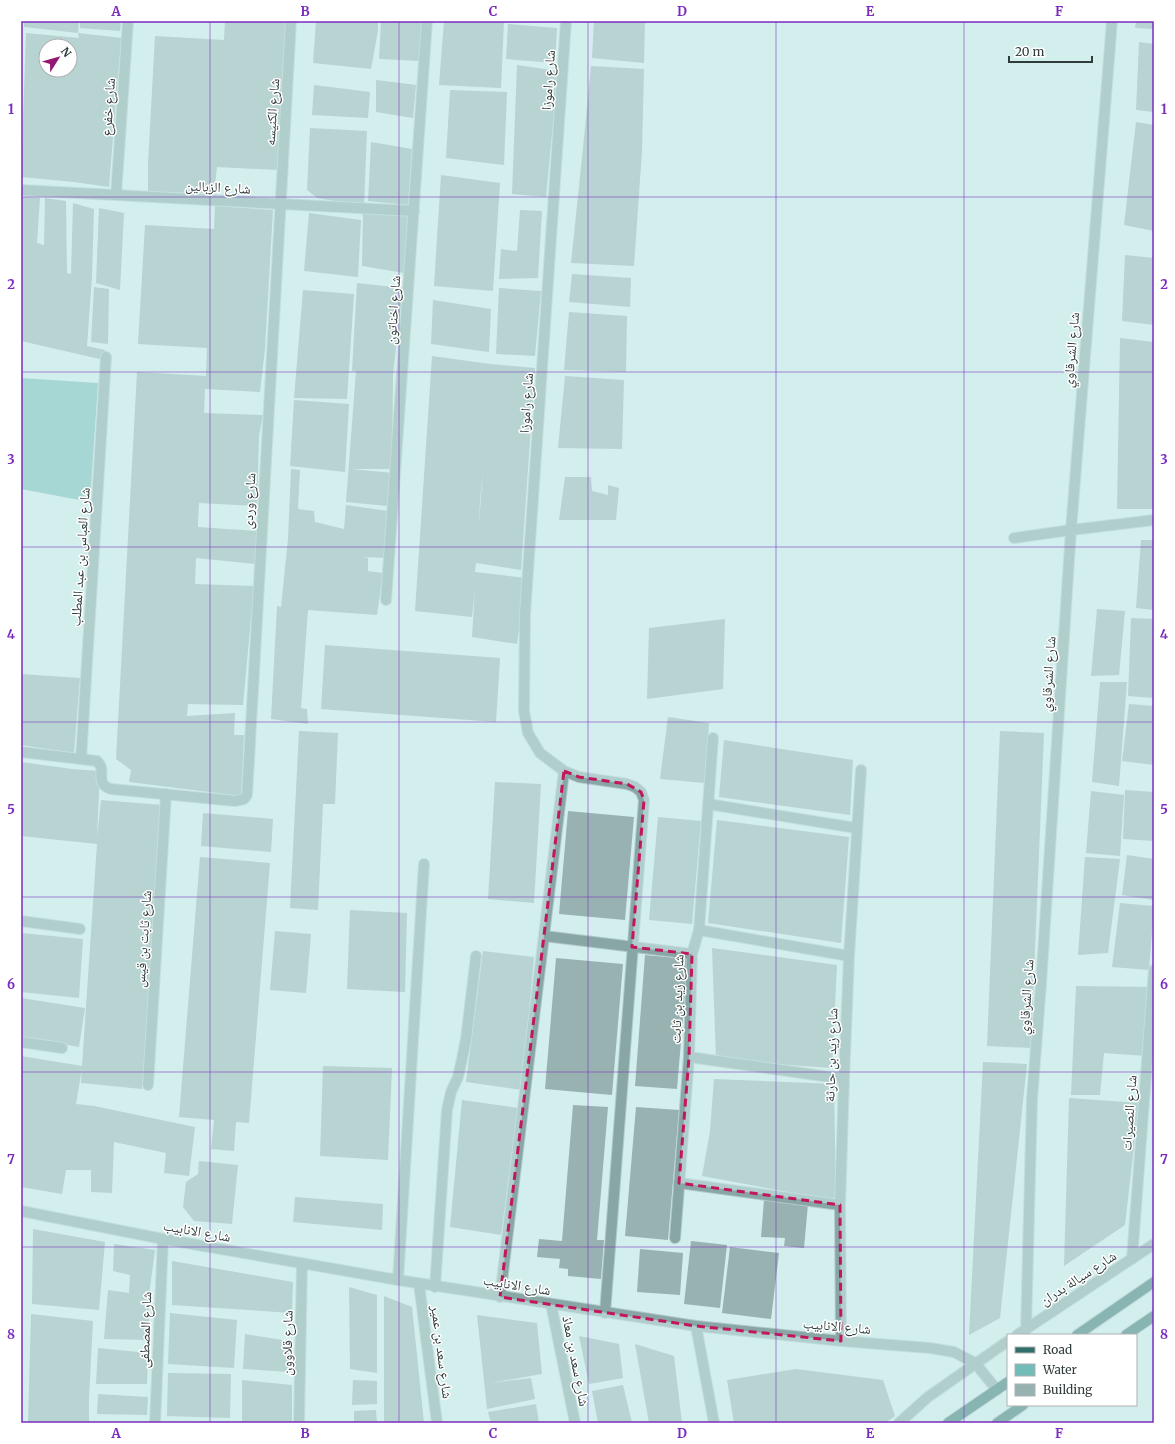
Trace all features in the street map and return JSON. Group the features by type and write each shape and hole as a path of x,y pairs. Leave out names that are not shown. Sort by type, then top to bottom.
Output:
{"main road":[{"path":"1078,1334 1154,1282"},
{"path":"1127,1334 1154,1316"},
{"path":"948,1423 1007,1383"},
{"path":"997,1423 1022,1406"}],"street":[{"name":"شارع خفرع","path":"116,196 128,21"},
{"name":"شارع الكنيسه","path":"280,204 291,21"},
{"name":"شارع اخناتون","path":"386,600 427,21"},
{"name":"شارع راموزا","path":"566,21 525,614 524,711 528,733 540,753 564,771 579,777 635,786 641,792 644,800 605,1313"},
{"name":"شارع الشرقاوي","path":"1022,1332 1032,1099 1071,530 1112,21"},
{"name":"شارع الزبالين","path":"21,190 414,211"},
{"name":"شارع وردى","path":"166,794 235,801 244,799 247,795 280,204"},
{"name":"شارع العباس بن عبد المطلب","path":"81,759 106,357"},
{"path":"1014,538 1154,520"},
{"name":"شارع زيد بن ثابت","path":"675,1238 689,1057 692,954 699,930 713,738"},
{"path":"21,752 97,761 102,769 101,779 106,787 111,789 166,794"},
{"name":"شارع زيد بن حارثة","path":"841,1341 840,1206 844,1078 856,828 861,770"},
{"path":"500,1297 564,771"},
{"name":"شارع ثابت بن قيس","path":"148,1085 166,794"},
{"path":"708,804 856,828"},
{"path":"398,1280 424,864"},
{"path":"21,921 80,930"},
{"path":"699,930 849,956"},
{"path":"544,936 692,954"},
{"path":"435,1286 447,1110 451,1092 458,1076 466,1039 476,956"},
{"name":"شارع النصيرات","path":"1132,1259 1154,970"},
{"path":"21,1042 62,1048"},
{"path":"689,1057 844,1078"},
{"path":"679,1183 840,1206"},
{"name":"شارع الانابيب","path":"21,1212 163,1239 419,1284 605,1313 696,1326 841,1341 938,1349 954,1352 975,1364 997,1390"},
{"name":"شارع المصطفى","path":"155,1423 163,1239"},
{"name":"شارع سيالة بدران","path":"1022,1332 1154,1244"},
{"name":"شارع قلاوون","path":"299,1423 302,1263"},
{"name":"شارع سعد بن عمير","path":"419,1284 436,1423"},
{"name":"شارع سعد بن معاذ","path":"551,1304 575,1423"},
{"path":"696,1326 714,1423"},
{"path":"899,1423 928,1397 1007,1342"}],"highlighted area":[{"path":"564,771 579,777 627,784 641,792 644,800 632,947 692,954 689,1057 679,1183 840,1205 841,1341 696,1326 500,1297"}],"water":[{"path":"21,378 98,383 90,502 21,489"}],"building":[{"path":"24,21 79,21 78,33 24,27"},
{"path":"80,21 121,21 120,31 80,28"},
{"path":"225,21 286,21 278,170 217,167 214,193 148,192 148,164 155,36 224,40"},
{"path":"316,21 378,21 378,31 371,69 313,63"},
{"path":"381,21 422,21 420,61 379,59"},
{"path":"444,21 504,21 501,88 439,85"},
{"path":"594,21 645,21 644,63 592,58"},
{"path":"1136,21 1154,21 1154,29 1135,28"},
{"path":"508,24 557,28 555,63 506,59"},
{"path":"26,33 79,38 78,33 122,38 109,187 21,177"},
{"path":"1139,42 1154,44 1154,112 1136,110"},
{"path":"517,65 558,71 546,197 512,194"},
{"path":"591,66 644,69 642,151 634,266 571,263"},
{"path":"376,80 416,85 413,118 376,112"},
{"path":"314,85 370,92 368,118 312,115"},
{"path":"450,90 507,92 504,165 446,158"},
{"path":"1136,122 1154,125 1154,231 1124,225"},
{"path":"310,128 367,131 364,206 317,198 307,190"},
{"path":"371,142 412,149 408,205 368,201"},
{"path":"441,175 500,183 493,291 434,286"},
{"path":"21,197 40,198 37,243 44,245 45,198 66,201 67,273 71,274 73,203 94,209 92,277 87,346 105,350 104,360 21,341"},
{"path":"215,206 273,210 265,349 260,392 205,389 204,413 263,415 259,436 257,506 199,503 198,527 257,531 255,564 196,558 195,584 254,586 243,705 188,704 187,716 235,713 234,735 244,735 241,796 129,782 131,770 116,759 137,372 206,376 207,348 138,344 145,225 214,229"},
{"path":"99,208 124,213 120,290 96,283"},
{"path":"520,210 542,211 538,278 499,279 501,249 517,251"},
{"path":"309,213 361,220 358,277 304,271"},
{"path":"363,213 409,214 404,273 362,266"},
{"path":"1125,255 1154,258 1154,325 1122,321"},
{"path":"572,274 631,278 630,307 569,302"},
{"path":"357,283 403,288 393,374 392,469 351,469 393,473 387,506 346,502 356,371 352,371"},
{"path":"94,287 109,289 108,344 91,342"},
{"path":"499,288 541,291 535,356 496,354"},
{"path":"303,290 354,294 347,399 294,398"},
{"path":"433,300 491,309 489,352 431,344"},
{"path":"569,312 627,316 626,372 564,370"},
{"path":"1120,338 1154,342 1154,509 1117,509"},
{"path":"432,356 490,364 535,368 521,570 476,563 475,572 526,578 517,644 472,637 475,589 472,617 415,611","holes":["483,471 479,524 480,501"]},
{"path":"565,376 624,380 622,449 558,448"},
{"path":"294,400 349,404 345,472 290,466"},
{"path":"291,469 300,470 298,509 314,511 315,522 344,529 346,505 388,511 385,558 363,557 368,558 368,571 383,573 377,615 308,610 301,708 307,709 308,724 271,719 277,606 281,607 288,539"},
{"path":"565,477 591,477 592,491 608,495 608,485 619,488 616,520 559,520"},
{"path":"1141,540 1154,540 1154,610 1136,608"},
{"path":"1097,609 1125,611 1119,675 1091,676"},
{"path":"1131,618 1154,619 1154,698 1128,696"},
{"path":"725,619 723,689 647,699 649,628"},
{"path":"325,645 500,658 496,722 321,709"},
{"path":"21,674 80,678 74,753 21,745"},
{"path":"1100,682 1127,682 1119,786 1092,782"},
{"path":"1129,704 1154,706 1154,765 1122,761"},
{"path":"668,717 709,723 705,783 660,779"},
{"path":"299,731 338,733 335,804 323,804 318,910 290,908"},
{"path":"1000,731 1044,733 1031,1048 987,1046"},
{"path":"724,740 853,760 850,815 719,797"},
{"path":"21,762 100,771 97,837 101,800 162,805 142,1089 81,1083 82,1068 76,1104 94,1106 195,1127 189,1176 164,1173 166,1153 114,1142 112,1193 91,1192 91,1170 66,1170 62,1194 21,1187 21,1056 82,1066 97,844 21,836"},
{"path":"495,782 541,784 534,903 488,899"},
{"path":"1125,790 1154,792 1154,841 1123,839"},
{"path":"1091,791 1124,795 1120,856 1086,853"},
{"path":"568,811 634,817 625,920 559,914"},
{"path":"203,813 273,819 271,852 201,846"},
{"path":"658,817 701,821 692,924 649,920"},
{"path":"717,820 849,837 841,943 708,923"},
{"path":"1127,855 1154,859 1153,900 1122,895"},
{"path":"200,857 270,863 249,1123 236,1122 234,1151 211,1149 214,1120 179,1117"},
{"path":"1085,857 1120,859 1108,953 1078,955"},
{"path":"1120,903 1154,906 1149,970 1112,967"},
{"path":"350,910 407,913 405,992 347,989"},
{"path":"275,931 311,934 306,993 270,990"},
{"path":"21,933 83,939 79,998 21,992"},
{"path":"712,948 837,965 832,1068 716,1060"},
{"path":"483,951 534,957 522,1090 466,1082"},
{"path":"645,955 688,959 677,1089 635,1086"},
{"path":"556,958 623,964 612,1095 545,1089"},
{"path":"1076,986 1152,987 1147,1056 1104,1053 1100,1095 1071,1095"},
{"path":"21,998 85,1008 79,1047 21,1037"},
{"path":"983,1062 1027,1064 1000,1318 969,1335"},
{"path":"323,1066 392,1068 388,1160 320,1156"},
{"path":"714,1079 834,1084 836,1201 702,1176 710,1131"},
{"path":"1069,1098 1139,1103 1125,1225 1064,1266"},
{"path":"462,1100 518,1108 501,1235 450,1227"},
{"path":"573,1105 608,1107 597,1240 604,1240 601,1279 568,1276 568,1269 559,1268 560,1259 537,1257 539,1239 562,1241"},
{"path":"636,1107 679,1110 668,1240 625,1236"},
{"path":"199,1161 238,1165 232,1224 194,1221 183,1207 186,1182 198,1174"},
{"path":"295,1197 383,1204 382,1230 293,1222"},
{"path":"764,1200 808,1204 804,1248 784,1246 785,1238 761,1237"},
{"path":"33,1229 105,1242 99,1310 32,1304"},
{"path":"691,1241 727,1245 720,1308 684,1304"},
{"path":"114,1244 155,1250 149,1295 149,1340 104,1339 108,1290 129,1293 130,1275 113,1271"},
{"path":"730,1247 779,1253 771,1319 722,1313"},
{"path":"640,1249 683,1253 680,1295 637,1292"},
{"path":"172,1261 293,1282 292,1313 172,1305"},
{"path":"349,1287 377,1295 377,1373 350,1369"},
{"path":"384,1296 412,1307 424,1423 384,1423"},
{"path":"170,1313 237,1320 234,1368 168,1364"},
{"path":"31,1314 93,1321 89,1423 28,1423"},
{"path":"477,1315 537,1323 542,1374 490,1383 531,1378 535,1399 487,1409"},
{"path":"245,1334 289,1341 291,1372 243,1369"},
{"path":"579,1336 619,1344 623,1378 589,1384"},
{"path":"635,1344 674,1356 682,1423 649,1423"},
{"path":"98,1348 148,1353 147,1384 96,1384"},
{"path":"796,1369 883,1380 895,1416 885,1423 734,1423 727,1380"},
{"path":"168,1373 231,1374 230,1418 167,1416"},
{"path":"242,1380 292,1385 292,1423 242,1422"},
{"path":"353,1380 377,1381 377,1404 352,1405"},
{"path":"623,1385 632,1423 598,1423 592,1391"},
{"path":"98,1394 148,1397 147,1415 97,1414"},
{"path":"536,1404 539,1423 491,1423 488,1412"},
{"path":"376,1410 377,1423 354,1423 354,1411"}]}
